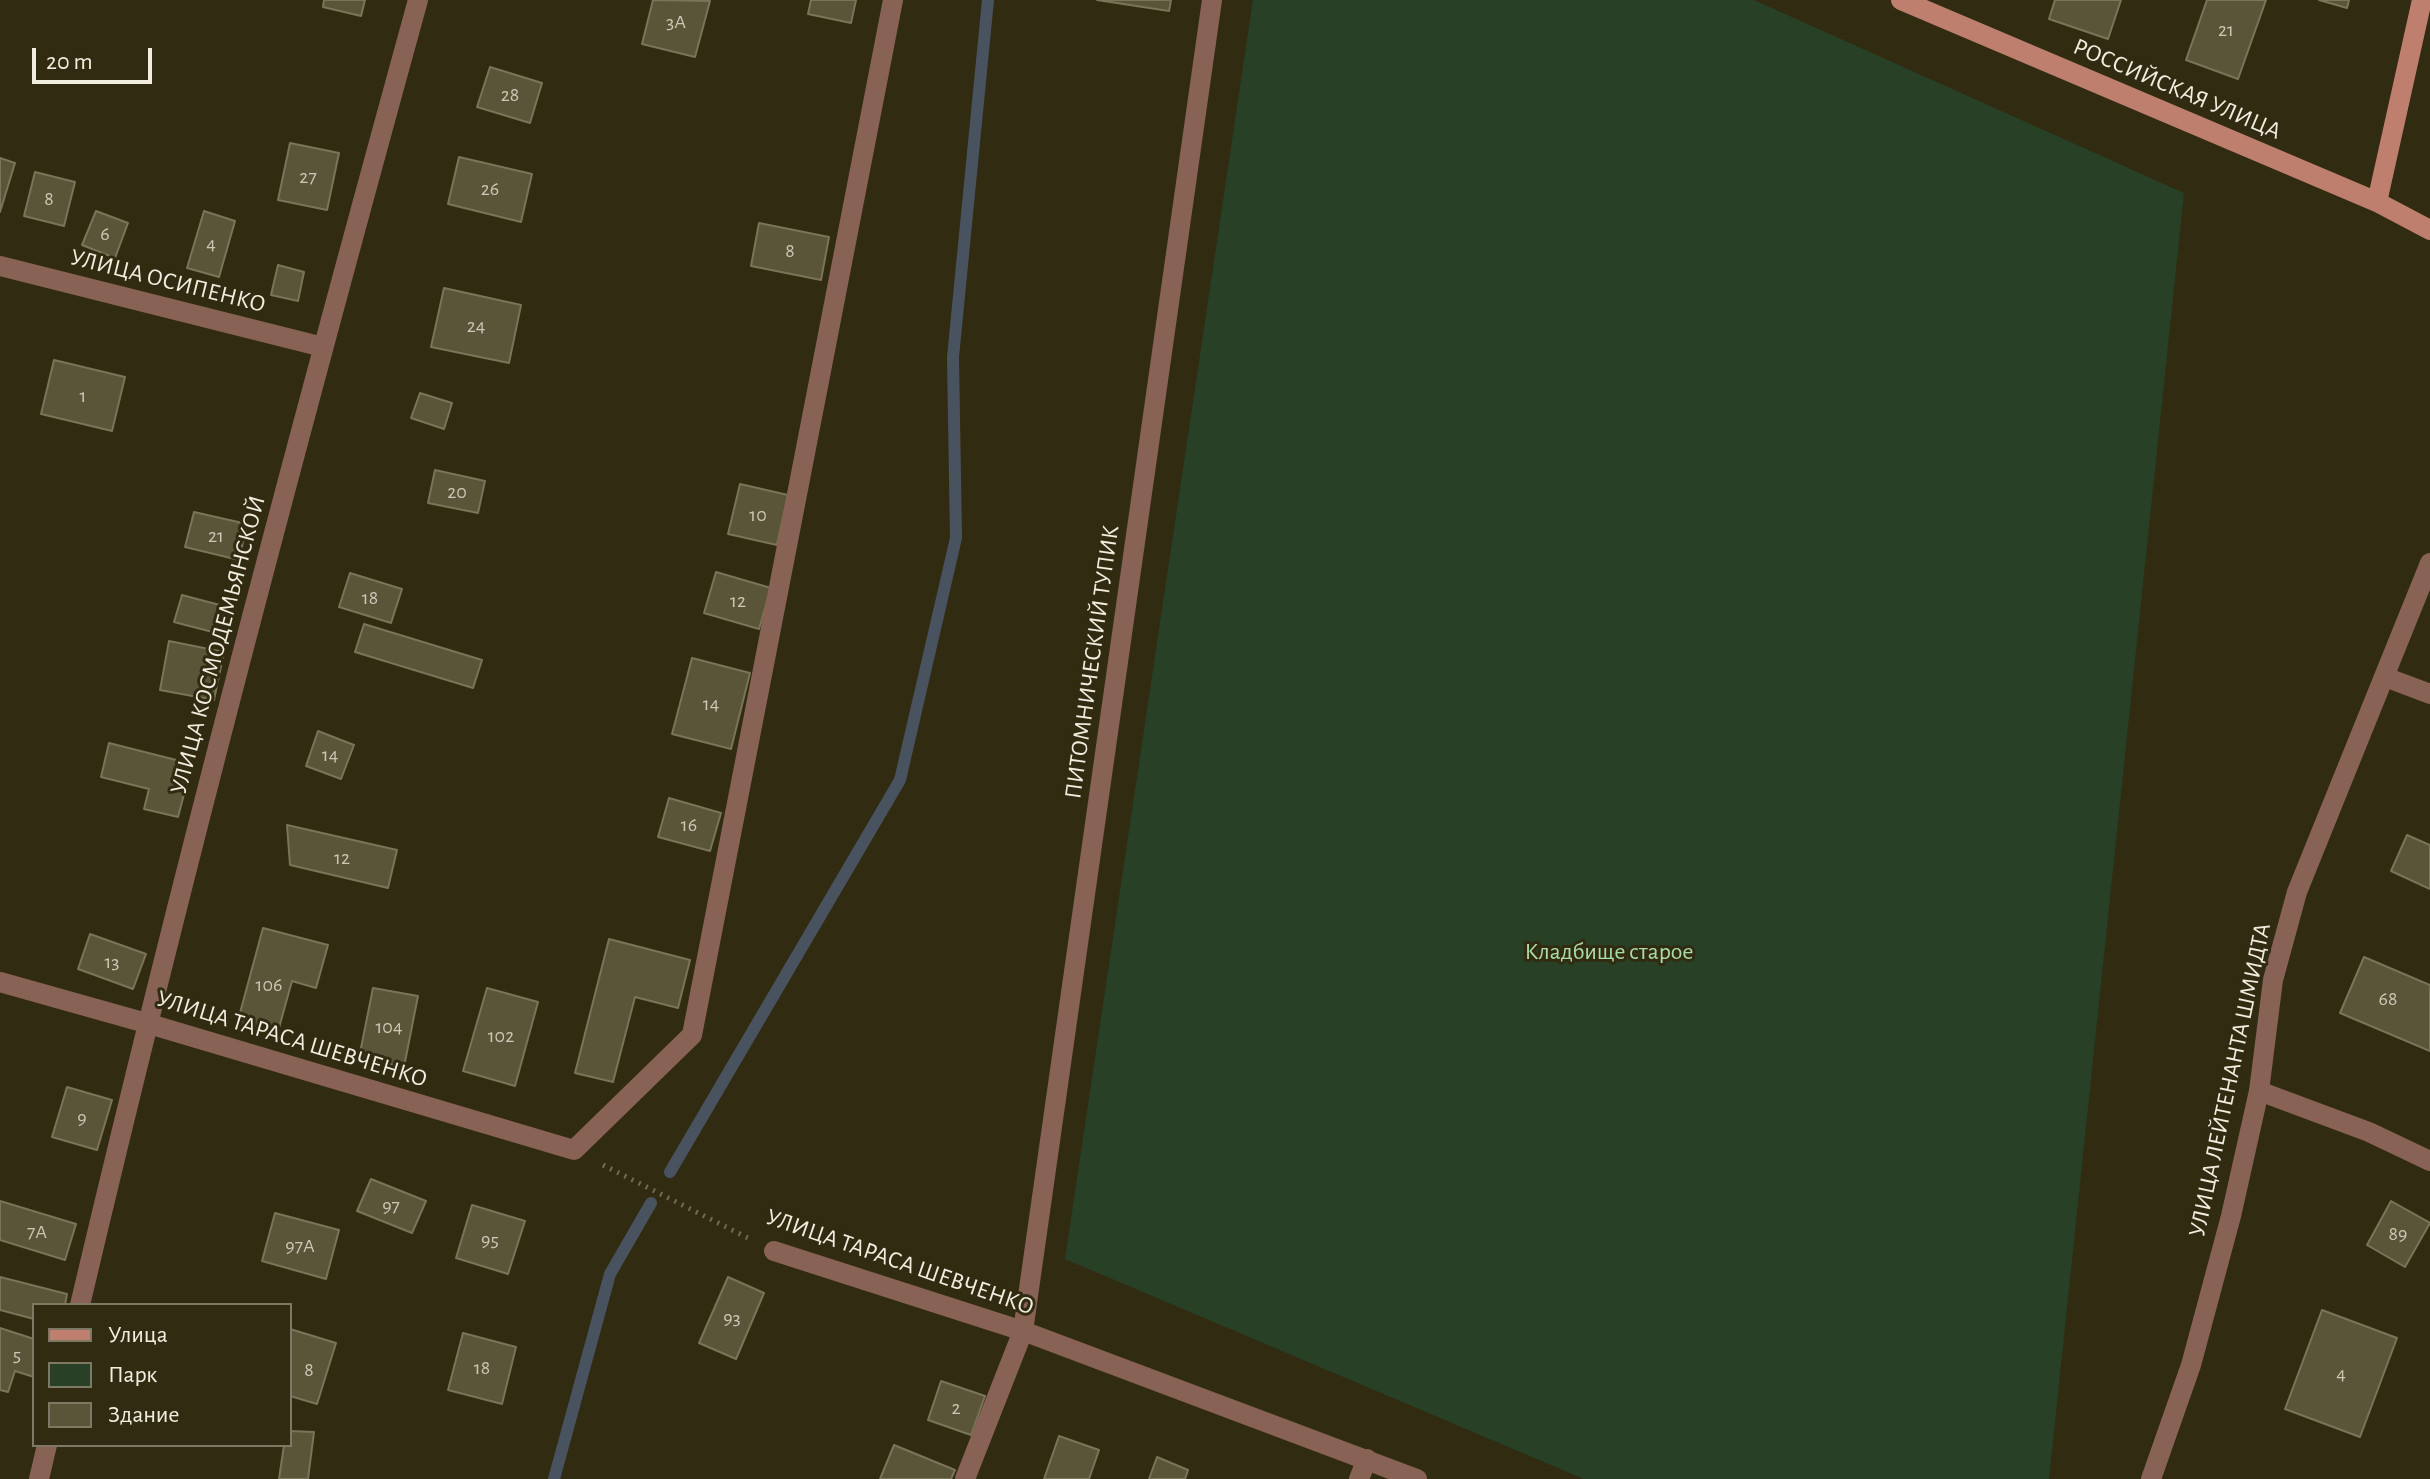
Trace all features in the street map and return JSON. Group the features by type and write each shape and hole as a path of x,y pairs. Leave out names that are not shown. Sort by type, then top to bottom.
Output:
{"main road":[{"name":"РОССИЙСКАЯ УЛИЦА","path":"1901,0 2377,202 2430,230"},
{"path":"2377,202 2422,0"}],"street":[{"name":"УЛИЦА КОСМОДЕМЬЯНСКОЙ","path":"80,1303 146,1023 323,347 418,0"},
{"path":"574,1150 692,1035 893,0"},
{"name":"ПИТОМНИЧЕСКИЙ ТУПИК","path":"965,1479 1023,1331 1212,0"},
{"name":"УЛИЦА ОСИПЕНКО","path":"0,266 323,347"},
{"name":"УЛИЦА ЛЕЙТЕНАНТА ШМИДТА","path":"2151,1479 2191,1365 2231,1216 2259,1091 2273,980 2297,892 2430,563"},
{"path":"2385,677 2430,694"},
{"name":"УЛИЦА ТАРАСА ШЕВЧЕНКО","path":"0,982 574,1150"},
{"path":"2259,1091 2369,1132 2430,1161"},
{"name":"УЛИЦА ТАРАСА ШЕВЧЕНКО","path":"774,1251 1023,1331 1417,1479"},
{"path":"39,1479 47,1447"},
{"path":"1359,1479 1367,1459"}],"path":[{"name":"УЛИЦА ТАРАСА ШЕВЧЕНКО","path":"574,1150 774,1251"}],"green space":[{"name":"Кладбище старое","path":"1253,0 1754,0 2184,193 2049,1479 1584,1479 1065,1259"}],"building":[{"path":"324,0 365,0 361,16 323,7"},
{"path":"653,0 710,1 695,57 642,44"},
{"path":"811,0 856,0 851,23 808,14"},
{"path":"1097,0 1171,0 1169,11"},
{"path":"2055,0 2121,0 2108,39 2049,19"},
{"path":"2207,0 2266,0 2238,79 2186,60"},
{"path":"2319,0 2349,0 2347,8"},
{"path":"490,67 542,83 530,123 477,107"},
{"path":"290,143 339,153 327,210 278,200"},
{"path":"459,157 532,174 521,222 448,204"},
{"path":"0,158 15,163 0,212"},
{"path":"35,172 75,182 64,226 24,216"},
{"path":"96,211 128,223 115,258 82,245"},
{"path":"204,211 235,221 219,277 187,268"},
{"path":"759,223 829,237 821,280 751,266"},
{"path":"278,265 304,272 298,301 271,295"},
{"path":"444,288 521,305 509,363 431,347"},
{"path":"54,360 125,377 112,431 41,414"},
{"path":"420,393 452,403 444,429 411,418"},
{"path":"435,470 485,481 478,513 428,503"},
{"path":"740,484 788,495 777,545 728,534"},
{"path":"194,512 247,524 239,560 185,547"},
{"path":"716,572 771,588 759,629 704,613"},
{"path":"350,573 402,589 391,623 339,607"},
{"path":"182,595 231,608 224,635 174,622"},
{"path":"364,624 482,660 473,688 355,652"},
{"path":"169,641 224,652 214,700 160,690"},
{"path":"692,658 750,673 731,749 672,734"},
{"path":"318,731 354,745 341,779 306,766"},
{"path":"109,743 192,764 178,817 144,809 149,789 101,777"},
{"path":"669,798 721,813 710,851 658,837"},
{"path":"287,825 397,850 388,888 290,865"},
{"path":"2407,835 2430,845 2430,889 2391,871"},
{"path":"263,928 328,945 316,988 292,981 277,1035 237,1024"},
{"path":"90,934 146,954 133,989 78,969"},
{"path":"609,939 690,960 678,1008 635,997 613,1082 575,1073"},
{"path":"2364,957 2430,985 2430,1051 2340,1013"},
{"path":"373,988 418,996 404,1067 359,1058"},
{"path":"487,988 538,1002 515,1086 463,1071"},
{"path":"67,1087 112,1100 97,1150 52,1137"},
{"path":"371,1179 426,1201 412,1233 357,1211"},
{"path":"0,1201 76,1224 65,1260 0,1240"},
{"path":"2391,1201 2430,1223 2405,1267 2367,1245"},
{"path":"472,1205 525,1221 508,1274 456,1258"},
{"path":"275,1213 339,1230 326,1279 262,1261"},
{"path":"0,1277 67,1294 65,1303 32,1303 32,1318 0,1310"},
{"path":"728,1277 764,1293 736,1359 699,1343"},
{"path":"2322,1310 2397,1338 2360,1437 2285,1409"},
{"path":"0,1328 32,1338 32,1376 15,1371 8,1392 0,1390"},
{"path":"292,1330 336,1343 317,1404 292,1397"},
{"path":"463,1333 516,1347 502,1404 448,1390"},
{"path":"941,1381 985,1396 971,1435 928,1420"},
{"path":"292,1431 314,1432 308,1479 279,1479 284,1447 292,1447"},
{"path":"1059,1436 1099,1450 1089,1479 1044,1479"},
{"path":"894,1445 955,1470 951,1479 880,1479"},
{"path":"1157,1457 1188,1470 1185,1479 1149,1479"}],"waterway":[{"path":"670,1172 900,780 956,538 953,357 988,0"},
{"path":"554,1479 610,1274 651,1203"}]}
